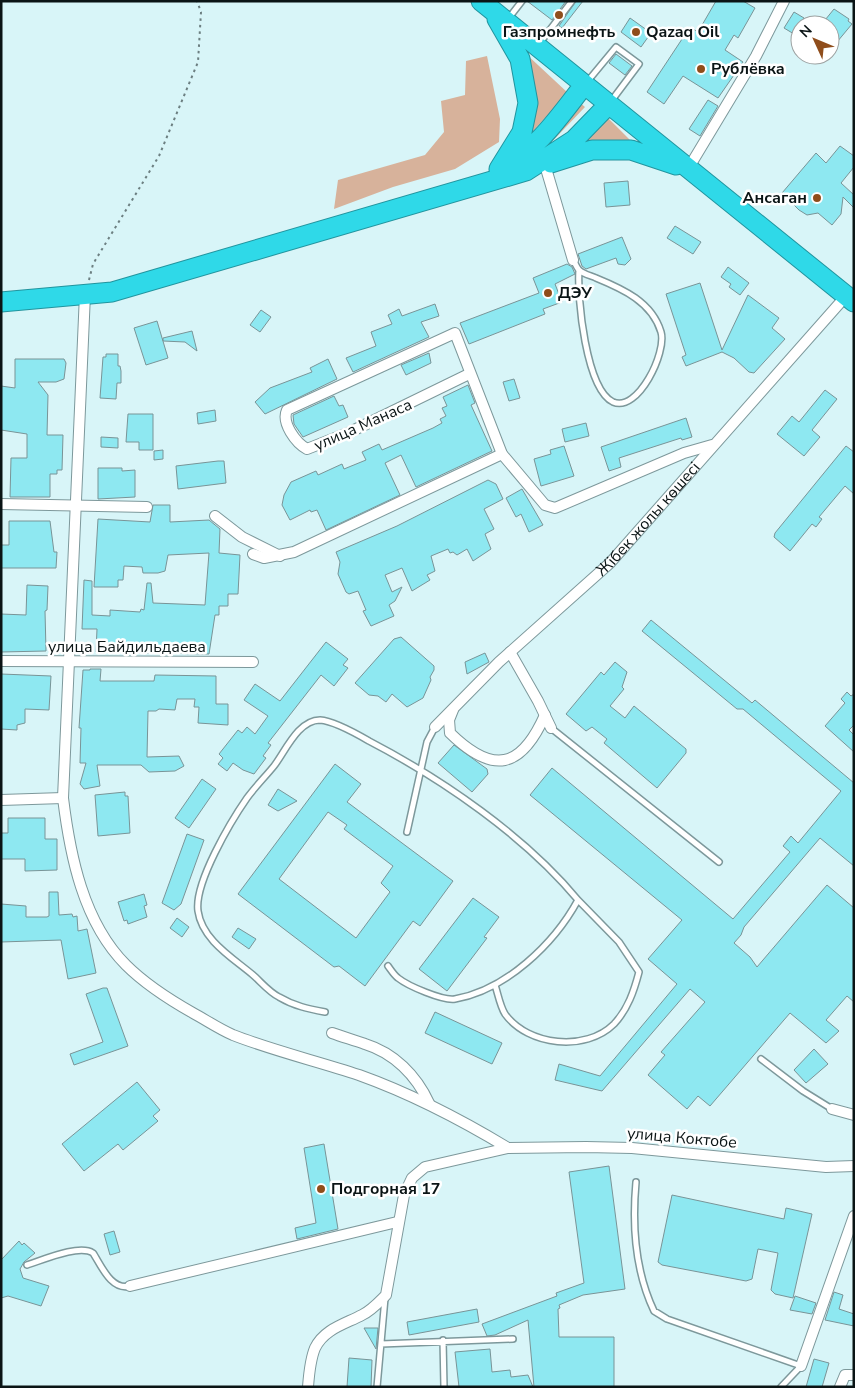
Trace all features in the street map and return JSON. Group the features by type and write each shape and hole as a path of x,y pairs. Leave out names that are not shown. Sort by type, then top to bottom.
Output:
{"highway":[{"path":"486,5 520,59 528,103 522,132 499,169"},
{"name":"Жібек жолы көшесі","path":"486,5 850,299"},
{"path":"465,188 519,158 539,143 584,85"},
{"path":"526,171 574,140 608,105"},
{"path":"1,302 112,292 592,150 631,150 688,169"}],"street":[{"path":"688,169 756,56 784,1"},
{"path":"545,165 574,260"},
{"path":"85,294 70,661 62,798 66,826 78,878 94,919 114,951 138,975 177,1004 232,1034 360,1076 429,1103 508,1148"},
{"name":"Жібек жолы көшесі","path":"435,727 510,652 610,563 649,521 712,445 850,299"},
{"name":"улица Манаса","path":"455,333 469,374 350,432 307,449 299,444 286,422 287,410 455,333"},
{"path":"469,374 502,454 545,504 556,508 684,453 712,445"},
{"path":"253,554 264,558 281,556 318,542 502,454"},
{"path":"1,504 76,504 146,507"},
{"path":"215,516 242,537 281,556"},
{"path":"510,652 551,728"},
{"name":"улица Байдильдаева","path":"1,661 253,662"},
{"path":"454,708 449,720 450,733 463,746 486,759 506,762 522,752 537,732 545,715"},
{"path":"1,800 62,798"},
{"path":"332,1033 367,1044 387,1054 408,1070 422,1087 429,1103"},
{"path":"832,1109 854,1116"},
{"name":"улица Коктобе","path":"397,1222 408,1182 415,1173 425,1167 442,1162 508,1148 632,1148 826,1167 854,1166"},
{"path":"130,1286 397,1222 386,1295 375,1307 362,1316 340,1324 318,1342 313,1354 308,1387"},
{"path":"801,1366 853,1222"},
{"path":"840,1387 845,1375 854,1375"}],"lane":[{"path":"506,22 522,1"},
{"path":"538,47 572,1"},
{"path":"584,85 616,47 638,64 608,105"},
{"path":"574,260 579,270 578,285 582,327 595,383 604,396 615,403 625,402 635,396 649,380 660,353 662,334 652,315 637,298 579,270"},
{"path":"325,1012 300,1007 277,996 221,950 205,928 198,911 200,888 216,850 247,798 275,765 296,733 307,724 320,720 347,729 421,769 530,851 563,882 619,942 639,972 632,997 614,1024 587,1039 560,1043 534,1037 514,1024 504,1012 495,985"},
{"path":"407,832 427,742 435,727"},
{"path":"551,728 719,862"},
{"path":"388,966 398,978 435,996 454,999 495,985 528,960 566,922 578,900"},
{"path":"761,1059 803,1091 832,1109"},
{"path":"636,1182 633,1216 639,1260 654,1311 667,1318 801,1366 781,1387"},
{"path":"27,1265 78,1250 89,1250 94,1252 110,1279 118,1286 130,1286"},
{"path":"377,1387 386,1295"},
{"path":"381,1344 444,1340 513,1339"},
{"path":"444,1340 444,1387"}],"path":[{"path":"85,294 93,264 159,156 198,62 200,12 197,1"}],"shaded area":[{"path":"524,52 568,93 522,143"},
{"path":"487,56 500,119 499,142 455,169 393,187 334,209 338,180 425,155 444,132 441,101 465,95 466,61"},
{"path":"579,102 585,107 544,150 541,146"},
{"path":"608,118 634,144 577,145"}],"building":[{"path":"527,1 566,1 552,20"},
{"path":"576,1 583,1 562,28 559,26"},
{"name":"Рублёвка","path":"716,1 743,1 755,8 738,38 734,35 725,50 743,62 718,98 683,76 664,104 647,92 690,27 698,32"},
{"path":"834,9 849,19 848,21 852,24 840,38 840,15 829,15"},
{"name":"Qazaq Oil","path":"630,18 651,33 641,47 621,32"},
{"path":"790,18 790,32 784,28"},
{"path":"616,54 632,66 625,75 609,63"},
{"path":"708,100 718,106 700,136 689,129"},
{"path":"840,146 854,156 854,167 841,183 854,195 854,208 843,197 841,214 832,225 818,213 807,215 799,210 782,193 816,153 826,163"},
{"path":"628,181 630,205 606,207 604,183"},
{"path":"675,226 701,242 693,254 667,238"},
{"path":"622,237 631,259 625,265 618,264 616,258 586,269 582,266 578,254"},
{"path":"567,264 572,267 575,274 555,284 562,302 543,309 545,314 469,344 460,323 539,293 533,278"},
{"path":"728,267 749,283 740,295 729,287 731,284 721,277"},
{"path":"700,283 722,350 748,295 779,318 772,328 785,339 754,373 749,372 734,358 722,352 686,366 682,357 686,355 666,294"},
{"path":"435,304 439,316 421,322 429,337 353,372 346,358 376,346 371,332 392,324 388,315 399,309 402,316"},
{"path":"261,310 271,317 260,332 250,325"},
{"path":"157,321 168,358 146,365 134,328"},
{"path":"192,331 197,351 185,342 163,341 163,338"},
{"path":"429,353 431,363 406,375 401,365"},
{"path":"106,354 118,354 121,383 117,383 116,399 100,398 103,357 106,357"},
{"path":"15,359 64,359 66,363 64,379 56,382 38,382 48,395 47,435 63,435 62,470 57,470 57,474 50,474 50,497 10,497 11,458 27,458 27,434 1,430 1,386 15,388"},
{"path":"328,359 337,379 265,414 255,402 270,388 312,372 310,368"},
{"path":"514,379 520,398 509,401 503,382"},
{"path":"468,385 475,403 471,405 492,451 416,487 401,455 385,463 400,495 326,530 317,510 311,512 310,510 290,520 282,505 284,495 291,482 316,471 318,475 342,464 344,469 366,460 362,452 379,444 382,450 433,428 442,423 440,419 446,416 442,408 447,406 443,397"},
{"path":"825,390 837,399 812,430 820,437 804,456 777,434 792,416 799,422"},
{"path":"334,396 339,406 343,405 348,417 303,437 294,424 293,415"},
{"path":"215,410 216,421 198,424 197,413"},
{"path":"128,414 153,414 153,450 139,450 139,442 126,442"},
{"path":"686,418 692,437 682,440 681,438 619,458 621,467 609,471 601,447"},
{"path":"586,423 589,436 565,442 562,429"},
{"path":"101,437 118,438 118,448 101,447"},
{"path":"564,446 574,476 541,486 534,459 551,454 550,450"},
{"path":"846,446 854,452 854,494 845,486 819,517 822,519 816,527 812,524 790,551 774,537 775,533"},
{"path":"163,450 163,459 154,460 154,451"},
{"path":"224,461 226,483 178,489 176,466"},
{"path":"98,468 122,468 122,471 135,470 135,497 98,499"},
{"path":"488,480 496,484 503,499 484,509 494,529 485,534 491,549 473,561 467,549 457,555 453,552 450,553 448,549 431,556 435,571 427,575 430,580 412,591 402,568 385,575 392,592 402,587 395,601 389,605 394,616 371,626 363,611 366,610 358,591 349,594 346,592 338,574 340,562 336,552 397,526"},
{"path":"522,489 543,525 529,532 521,514 516,517 506,498"},
{"path":"153,505 170,505 170,522 209,520 220,529 219,553 240,555 238,594 228,594 228,606 219,606 219,615 215,615 209,654 96,652 97,629 82,629 84,580 92,581 92,615 110,616 110,610 140,612 141,609 144,610 147,583 151,583 153,603 205,605 209,553 168,555 165,571 158,573 143,573 142,567 124,566 123,580 118,580 118,587 94,587 98,519 150,522"},
{"path":"9,521 50,521 54,552 57,552 56,568 1,568 1,545 9,545"},
{"path":"27,585 48,586 47,610 45,611 46,651 1,652 1,614 26,615"},
{"path":"651,620 752,703 755,700 854,783 854,866 820,838 744,927 741,935 734,943 750,957 757,967 827,885 854,908 854,1002 847,996 826,1020 839,1031 826,1043 790,1013 710,1106 698,1096 687,1109 648,1075 665,1055 661,1052 705,1002 690,989 602,1091 555,1080 559,1064 600,1076 677,984 648,959 682,920 530,795 552,768 733,919 790,852 783,846 791,836 798,843 841,791 743,709 737,709 642,631"},
{"path":"401,637 434,666 430,677 431,680 423,698 407,707 392,694 386,702 378,696 369,695 355,683 394,639"},
{"path":"326,642 348,659 343,665 348,668 334,686 321,675 268,743 271,745 263,756 266,758 254,774 243,770 233,763 227,771 218,764 223,758 219,754 238,730 242,733 247,727 255,734 268,716 244,700 255,684 280,701"},
{"path":"485,653 489,662 467,674 465,662"},
{"path":"615,662 627,672 622,687 624,689 610,706 625,718 634,706 686,749 686,753 657,788 604,743 607,739 592,727 586,731 566,714 601,672 604,675"},
{"path":"101,669 100,681 154,681 155,675 216,676 216,704 228,704 228,725 198,723 199,707 194,707 195,699 177,699 175,710 159,709 148,711 147,757 179,756 184,766 175,771 149,772 141,765 97,765 100,786 84,789 80,784 86,763 80,763 81,728 79,728 83,670"},
{"path":"1,674 51,676 49,710 25,709 25,723 17,725 17,730 1,729"},
{"path":"847,692 851,696 854,694 854,725 849,730 854,735 854,752 825,726 845,703 841,699"},
{"path":"454,745 487,769 488,774 472,792 438,763"},
{"path":"335,764 361,784 347,802 453,881 420,926 413,921 365,986 339,966 334,967 238,894","holes":["328,812 347,825 344,829 393,866 381,883 390,892 356,938 279,879"]},
{"path":"202,779 216,789 189,828 175,818"},
{"path":"278,789 297,801 278,811 268,805"},
{"path":"125,792 125,796 128,796 130,833 98,836 95,795"},
{"path":"8,818 45,818 45,839 57,839 57,870 25,871 25,859 1,859 1,833 8,833"},
{"path":"187,834 204,840 181,904 174,910 162,903"},
{"path":"49,892 58,892 59,915 72,914 73,917 77,916 78,931 87,929 96,973 68,979 61,940 1,942 1,904 26,906 26,917 47,917 49,916"},
{"path":"144,894 147,905 144,906 147,917 128,924 127,920 124,921 118,902"},
{"path":"473,898 499,917 484,937 487,938 447,991 419,969"},
{"path":"177,918 189,927 182,937 170,928"},
{"path":"238,928 256,939 249,949 232,937"},
{"path":"107,988 128,1046 74,1065 70,1054 103,1042 86,994"},
{"path":"435,1012 502,1043 492,1064 425,1033"},
{"path":"814,1049 828,1064 806,1083 794,1070"},
{"path":"137,1082 160,1110 153,1116 158,1121 123,1150 118,1144 84,1171 62,1144"},
{"name":"Подгорная 17","path":"324,1144 338,1229 297,1239 295,1228 316,1223 304,1148"},
{"path":"609,1166 625,1289 583,1295 559,1305 560,1308 558,1309 559,1337 614,1337 614,1387 534,1387 528,1320 495,1335 487,1336 482,1324 557,1296 556,1293 584,1283 569,1172"},
{"path":"672,1195 784,1219 786,1208 812,1214 793,1298 775,1294 771,1290 778,1253 758,1249 752,1279 746,1281 662,1265 658,1262"},
{"path":"114,1231 120,1252 110,1255 104,1234"},
{"path":"19,1241 35,1253 24,1262 20,1269 23,1278 49,1286 41,1306 8,1296 1,1298 1,1260"},
{"path":"834,1292 843,1295 839,1309 854,1314 854,1326 825,1320"},
{"path":"795,1296 816,1303 812,1314 790,1310"},
{"path":"477,1309 479,1322 409,1335 407,1322"},
{"path":"364,1328 378,1328 376,1349"},
{"path":"490,1349 492,1372 510,1370 511,1377 528,1375 533,1387 459,1387 455,1352"},
{"path":"349,1358 372,1360 371,1387 347,1387"},
{"path":"814,1359 829,1363 822,1387 806,1387"}],"place":[{"name":"Газпромнефть","path":"559,15"},
{"name":"Qazaq Oil","path":"636,32"},
{"name":"Рублёвка","path":"701,69"},
{"name":"Ансаган","path":"817,198"},
{"name":"ДЭУ","path":"548,293"},
{"name":"Подгорная 17","path":"321,1189"}]}
